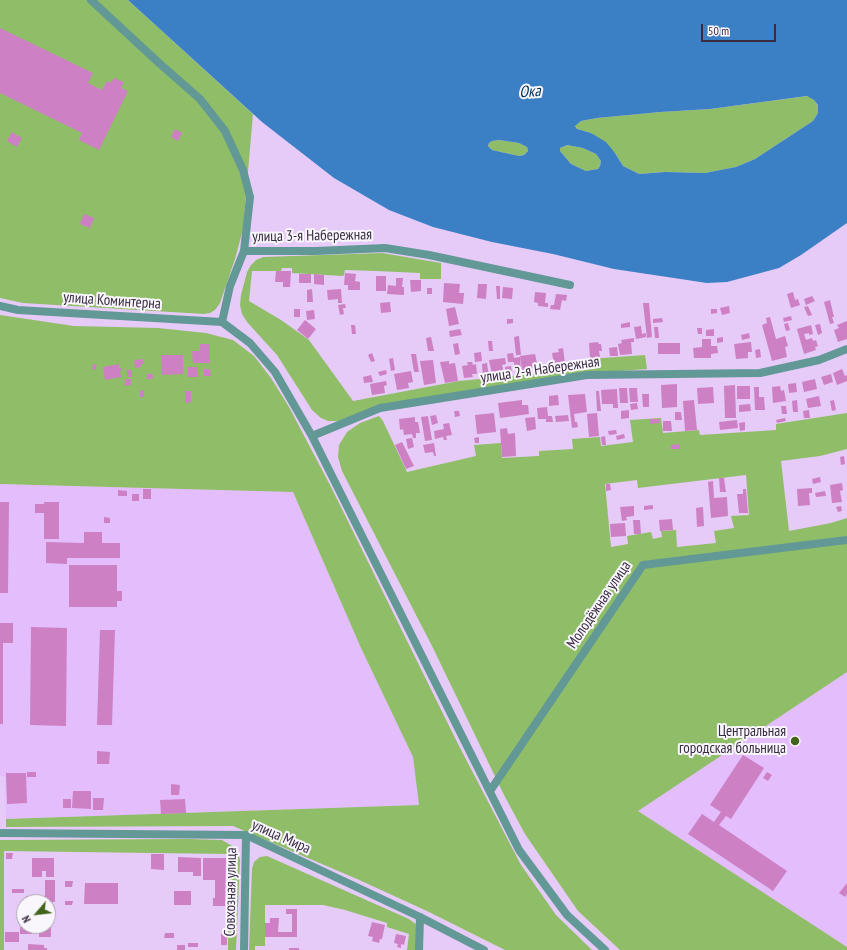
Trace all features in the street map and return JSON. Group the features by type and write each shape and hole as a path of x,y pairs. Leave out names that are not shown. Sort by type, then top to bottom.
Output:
{"street":[{"name":"улица 3-я Набережная","path":"90,0 200,99 225,131 243,170 250,197 244,251 316,251 385,248 429,255 570,285"},
{"path":"244,251 230,286 222,322 250,343 275,372 312,436 519,850 567,916 605,950"},
{"name":"улица Коминтерна","path":"0,306 18,310 222,322"},
{"name":"улица 2-я Набережная","path":"312,436 380,408 587,375 760,373 819,360 847,349"},
{"name":"Молодёжная улица","path":"490,791 643,565 847,540"},
{"name":"улица Мира","path":"0,833 246,835 420,917 484,950"},
{"name":"Совхозная улица","path":"244,950 246,835"},
{"path":"419,950 420,917"}],"shaded area":[{"path":"0,484 293,492 361,648 413,757 419,805 6,819 5,777 0,776"},
{"name":"Центральная городская больница","path":"847,672 847,947 637,811"}],"green space":[{"path":"0,0 128,0 253,114 243,229 235,259 220,303 215,310 204,314 23,303 0,298"},
{"path":"808,96 818,105 818,113 813,121 755,159 736,167 705,173 665,172 639,174 623,166 615,153 591,133 577,129 575,125 581,121 597,118 710,109"},
{"path":"499,140 519,143 527,147 528,151 524,155 519,156 492,150 488,146 492,141"},
{"path":"567,145 583,148 596,154 601,161 598,169 586,171 571,164 560,151 560,148"},
{"path":"382,253 441,263 441,279 420,279 420,273 376,271 345,270 343,276 292,273 292,268 282,268 281,271 252,271 249,301 281,320 309,340 353,401 459,381 565,371 564,366 590,363 589,359 645,355 647,369 580,374 453,394 338,421 328,421 321,418 312,410 277,355 247,322 242,314 240,305 241,295 247,272 256,260 263,257"},
{"path":"0,315 74,326 158,328 206,333 233,340 254,356 271,378 289,407 331,487 458,744 521,865 556,915 592,950 505,950 427,911 357,879 233,826 6,827 6,819 419,805 413,757 361,648 293,492 0,484"},
{"path":"847,413 847,449 820,456 781,461 789,531 831,523 847,518 847,672 638,811 847,947 847,950 620,950 578,911 525,834 504,795 432,646 342,471 338,457 339,445 347,432 360,423 379,416 383,421 407,472 476,456 474,445 501,443 502,458 539,456 539,451 573,449 572,439 600,437 601,446 633,442 630,420 661,418 663,433 699,430 700,435 776,430 776,424","holes":["746,475 749,515 731,516 734,528 714,531 716,543 677,547 676,530 661,531 662,537 653,539 651,532 627,536 628,544 611,547 605,484 637,480 638,488"]},
{"path":"0,840 222,840 234,847 238,852 240,860 236,950 228,950 228,854 4,851 4,950 0,950"},
{"path":"267,856 409,919 417,925 420,950 407,950 409,934 387,927 387,923 345,910 323,905 265,905 265,946 255,946 255,950 249,950 252,869 254,862 260,857"}],"water":[{"name":"Ока","path":"128,0 847,0 847,223 801,255 779,268 727,282 707,283 614,269 553,254 492,242 433,227 389,210 334,178 262,122","holes":["807,96 814,100 818,105 818,113 813,121 755,159 736,167 705,173 665,172 639,174 623,166 606,142 591,133 577,129 575,126 581,121 597,118 710,109","499,140 519,143 527,147 528,151 524,155 519,156 492,150 488,146 492,141","567,145 583,148 596,154 601,161 600,166 598,169 586,171 571,164 560,151 560,148"]}],"building":[{"path":"0,28 93,73 88,83 102,90 107,81 111,83 114,78 124,82 121,88 128,91 99,150 79,140 82,133 0,93"},
{"path":"175,129 182,133 178,141 171,137"},
{"path":"12,132 22,138 17,147 7,141"},
{"path":"84,214 94,218 90,228 80,224"},
{"path":"276,271 291,271 290,287 283,287 283,282 275,282"},
{"path":"345,273 356,274 355,281 360,282 360,290 348,290 348,285 344,285"},
{"path":"299,274 311,274 311,283 299,283"},
{"path":"314,274 324,275 324,285 314,284"},
{"path":"376,276 386,276 386,291 376,291"},
{"path":"396,278 403,278 402,287 404,287 404,295 387,294 388,285 396,286"},
{"path":"410,280 421,280 421,291 411,292"},
{"path":"444,283 460,284 459,293 464,293 463,304 443,302"},
{"path":"478,284 487,284 486,299 477,298"},
{"path":"496,286 500,286 500,299 497,299"},
{"path":"503,287 513,288 512,299 502,298"},
{"path":"427,288 432,288 432,294 427,294"},
{"path":"312,289 313,302 307,302 307,290"},
{"path":"341,289 342,303 338,303 338,299 328,300 327,290"},
{"path":"535,292 546,293 545,303 548,303 548,307 538,306 538,303 534,302"},
{"path":"793,292 795,300 798,299 800,305 791,308 787,294"},
{"path":"556,294 567,295 566,301 562,300 560,310 550,309 551,305 554,305"},
{"path":"812,296 815,301 806,305 804,299"},
{"path":"830,300 834,323 830,324 824,302"},
{"path":"390,302 391,312 381,313 380,303"},
{"path":"643,303 649,303 652,337 647,338"},
{"path":"345,304 346,308 343,308 344,314 340,315 338,305"},
{"path":"729,306 730,313 722,315 720,308"},
{"path":"808,306 812,315 808,316 804,307"},
{"path":"455,307 459,324 449,326 446,309"},
{"path":"294,309 300,309 300,317 294,317"},
{"path":"711,309 717,309 717,313 711,314"},
{"path":"314,310 315,319 307,320 306,311"},
{"path":"791,316 792,320 784,322 783,318"},
{"path":"770,317 776,339 785,336 788,346 785,347 787,357 772,361 762,325 767,323 766,318"},
{"path":"662,318 663,322 653,323 653,319"},
{"path":"507,319 513,319 513,323 507,324"},
{"path":"305,320 316,329 308,339 297,330"},
{"path":"847,321 847,339 838,342 834,330 839,328 837,325"},
{"path":"630,322 630,327 621,328 621,324"},
{"path":"788,323 790,330 786,331 784,324"},
{"path":"820,324 822,333 818,335 815,325"},
{"path":"351,325 355,325 356,334 352,334"},
{"path":"811,325 813,334 804,334 806,340 812,338 813,341 816,340 818,346 815,347 816,350 804,354 797,329"},
{"path":"641,326 642,334 646,333 646,337 636,339 634,327"},
{"path":"654,327 658,327 659,338 655,338"},
{"path":"697,328 702,328 702,334 698,334"},
{"path":"460,329 462,335 450,337 449,331"},
{"path":"714,329 714,336 706,336 706,330"},
{"path":"749,333 750,338 742,340 741,335"},
{"path":"519,336 521,355 516,355 514,337"},
{"path":"431,337 434,351 428,351 426,338"},
{"path":"723,337 723,342 717,343 717,338"},
{"path":"634,338 634,342 631,342 632,354 620,355 618,344 622,343 621,340"},
{"path":"702,339 711,339 711,346 717,346 718,353 711,354 711,358 694,358 693,348 702,347"},
{"path":"488,341 492,341 493,351 489,351"},
{"path":"598,342 601,344 602,351 599,351 600,357 590,358 589,343"},
{"path":"751,342 752,352 748,352 748,358 736,359 734,344"},
{"path":"458,343 460,354 455,355 453,344"},
{"path":"658,343 680,343 680,354 658,354"},
{"path":"200,344 210,344 210,363 193,363 192,351 200,351"},
{"path":"617,347 618,356 610,356 609,348"},
{"path":"563,348 565,363 554,365 552,353 559,352 558,349"},
{"path":"760,349 761,357 756,358 755,350"},
{"path":"481,352 482,361 475,362 474,353"},
{"path":"372,353 375,361 371,362 368,355"},
{"path":"513,353 514,358 520,357 521,370 515,371 514,362 508,362 507,354"},
{"path":"411,354 416,354 419,372 414,372"},
{"path":"535,354 537,363 532,364 533,368 522,370 520,356"},
{"path":"161,355 183,355 183,374 162,375"},
{"path":"393,358 395,370 391,371 389,359"},
{"path":"505,358 506,364 502,365 504,373 492,375 489,360"},
{"path":"143,359 144,364 141,364 141,367 135,368 134,360"},
{"path":"433,360 436,383 424,385 420,361"},
{"path":"449,361 449,364 455,363 458,381 445,383 440,362"},
{"path":"467,362 472,362 473,365 476,364 477,374 472,374 473,377 464,378 462,366 468,365"},
{"path":"487,363 489,377 483,377 482,364"},
{"path":"93,364 97,365 95,370 92,369"},
{"path":"119,364 119,368 122,368 122,371 120,371 121,377 105,380 103,367"},
{"path":"511,366 512,372 506,373 505,367"},
{"path":"188,367 197,367 198,377 188,377"},
{"path":"204,369 210,369 211,376 204,376"},
{"path":"842,369 845,376 847,375 847,381 837,385 833,373"},
{"path":"127,370 132,370 132,377 127,377"},
{"path":"386,370 387,374 380,376 378,372"},
{"path":"411,371 413,382 408,383 409,388 397,390 394,374"},
{"path":"147,374 153,374 153,379 147,379"},
{"path":"831,374 833,382 824,385 821,377"},
{"path":"371,375 373,382 364,383 363,377"},
{"path":"125,379 131,379 131,385 125,386"},
{"path":"815,379 817,389 804,392 802,382"},
{"path":"386,381 387,385 384,386 385,393 372,395 370,384"},
{"path":"796,383 797,392 789,393 788,384"},
{"path":"677,384 677,407 662,408 661,385"},
{"path":"735,385 736,418 725,418 724,386"},
{"path":"737,386 750,386 750,399 737,399"},
{"path":"780,386 781,391 784,390 786,401 773,403 772,387"},
{"path":"713,387 714,403 698,404 697,388"},
{"path":"754,387 759,387 759,397 764,397 765,410 755,410"},
{"path":"619,388 627,388 628,403 620,403"},
{"path":"629,388 637,388 638,402 630,402"},
{"path":"617,389 618,408 613,408 613,404 602,404 601,390"},
{"path":"144,390 144,397 140,397 140,391"},
{"path":"185,391 191,391 191,402 185,403"},
{"path":"596,391 599,391 601,411 597,411"},
{"path":"585,394 587,412 574,414 575,422 577,422 578,427 572,428 568,395"},
{"path":"642,394 649,394 649,407 643,407"},
{"path":"558,395 559,405 549,406 549,396"},
{"path":"819,396 821,406 808,408 806,399"},
{"path":"522,400 522,405 528,405 529,414 500,418 498,403"},
{"path":"694,400 697,430 685,431 683,401"},
{"path":"797,400 798,412 793,412 792,401"},
{"path":"834,400 836,410 832,411 830,401"},
{"path":"637,403 638,409 631,410 630,404"},
{"path":"750,404 751,411 739,412 739,405"},
{"path":"781,406 786,406 787,414 782,414"},
{"path":"547,407 548,416 552,416 553,422 546,422 546,419 538,419 537,408"},
{"path":"629,410 629,418 621,419 621,411"},
{"path":"809,410 810,418 804,418 803,411"},
{"path":"454,411 459,411 460,416 455,417"},
{"path":"675,412 681,412 682,420 675,420"},
{"path":"494,413 496,432 477,434 475,415"},
{"path":"597,413 599,436 589,437 587,414"},
{"path":"436,415 438,423 432,425 430,416"},
{"path":"568,415 569,421 556,422 555,416"},
{"path":"428,416 432,440 425,441 421,417"},
{"path":"415,417 415,422 418,422 420,433 416,433 416,438 413,438 412,434 404,435 403,429 400,430 399,419"},
{"path":"535,417 536,429 527,431 525,418"},
{"path":"785,418 786,421 777,423 776,420"},
{"path":"650,419 659,419 660,423 650,424"},
{"path":"737,420 738,428 720,430 719,422"},
{"path":"663,421 671,421 672,431 663,431"},
{"path":"745,422 745,430 740,431 739,423"},
{"path":"449,423 452,435 446,436 447,440 444,440 443,437 435,439 434,431 444,429 443,424"},
{"path":"507,428 508,434 515,433 516,456 502,457 500,429"},
{"path":"616,430 617,434 609,435 608,431"},
{"path":"624,434 625,438 617,440 616,436"},
{"path":"605,436 606,445 602,445 601,437"},
{"path":"479,437 479,443 475,443 474,438"},
{"path":"412,438 414,447 408,449 406,439"},
{"path":"402,442 414,466 406,469 395,445"},
{"path":"434,443 436,456 434,456 433,452 425,453 423,445"},
{"path":"680,444 680,449 671,449 671,445"},
{"path":"844,456 845,464 841,465 840,457"},
{"path":"820,477 821,482 813,484 812,479"},
{"path":"719,478 724,478 726,492 720,492"},
{"path":"713,481 714,498 727,497 728,516 711,518 708,482"},
{"path":"842,483 843,490 840,491 842,502 832,503 830,485"},
{"path":"606,484 610,484 611,490 606,491"},
{"path":"812,488 812,493 809,493 810,505 798,506 797,489"},
{"path":"143,489 151,489 151,499 143,499"},
{"path":"743,489 746,489 748,513 739,513 737,494 743,494"},
{"path":"118,490 127,491 127,496 118,496"},
{"path":"825,491 826,496 816,497 815,493"},
{"path":"132,494 139,494 139,501 132,501"},
{"path":"0,502 9,502 8,593 0,593"},
{"path":"44,502 59,502 59,539 44,539 44,513 35,513 35,504 44,504"},
{"path":"653,505 653,509 644,510 644,506"},
{"path":"634,506 634,516 626,517 627,520 622,521 620,507"},
{"path":"841,506 842,511 838,512 836,507"},
{"path":"703,507 704,526 697,527 696,508"},
{"path":"104,517 110,518 110,523 104,523"},
{"path":"672,519 673,530 660,531 659,520"},
{"path":"633,520 640,520 641,534 634,534"},
{"path":"625,523 626,536 611,537 610,524"},
{"path":"84,532 102,532 102,543 120,543 120,558 67,558 67,564 46,563 46,542 84,543"},
{"path":"69,565 117,565 117,591 122,591 122,601 117,601 117,607 69,607"},
{"path":"0,623 13,623 13,643 3,643 3,724 0,724"},
{"path":"31,627 67,628 66,726 30,725"},
{"path":"100,630 115,630 112,725 97,725"},
{"path":"97,751 110,752 109,764 97,764"},
{"path":"743,755 764,768 731,819 726,816 719,825 787,871 773,891 688,834 702,814 714,822 721,812 710,805"},
{"path":"27,772 36,772 36,777 27,777"},
{"path":"767,772 772,775 768,781 763,778"},
{"path":"6,773 26,773 27,803 7,804"},
{"path":"171,784 180,785 179,795 171,795"},
{"path":"73,791 91,791 91,809 72,808"},
{"path":"93,798 104,798 103,810 93,810"},
{"path":"63,799 71,799 71,808 63,808"},
{"path":"185,799 186,813 161,814 160,800"},
{"path":"6,853 13,853 12,859 6,859"},
{"path":"151,854 164,854 164,870 151,869"},
{"path":"178,857 201,858 201,876 193,876 193,872 178,872"},
{"path":"32,858 54,858 54,877 46,877 46,871 42,871 42,877 32,877"},
{"path":"203,858 226,858 225,906 213,906 213,898 215,898 215,880 203,880"},
{"path":"45,880 55,880 55,894 45,894"},
{"path":"65,881 73,881 72,887 65,887"},
{"path":"85,883 118,883 118,904 84,904"},
{"path":"847,883 847,894 845,897 839,893"},
{"path":"12,889 24,889 24,893 12,893"},
{"path":"174,891 191,891 191,905 174,905"},
{"path":"65,901 73,901 72,905 65,905"},
{"path":"286,909 297,909 297,937 265,937 265,923 270,923 270,918 279,918 278,932 292,932 292,914 286,914"},
{"path":"372,922 385,925 382,939 380,939 379,943 372,941 373,937 368,936"},
{"path":"5,932 16,932 16,934 19,934 19,942 5,942"},
{"path":"165,933 174,933 174,938 164,938"},
{"path":"39,934 51,934 51,937 39,937"},
{"path":"221,934 227,934 227,945 221,945"},
{"path":"396,934 406,936 404,945 401,944 401,948 397,947 398,944 394,943"},
{"path":"188,943 198,943 198,947 188,947"},
{"path":"28,944 44,945 44,948 47,948 47,950 28,950"},
{"path":"177,945 185,945 185,950 177,950"},
{"path":"289,948 299,948 299,950 289,950"}],"place":[{"name":"Центральная городская больница","path":"795,741"}]}
